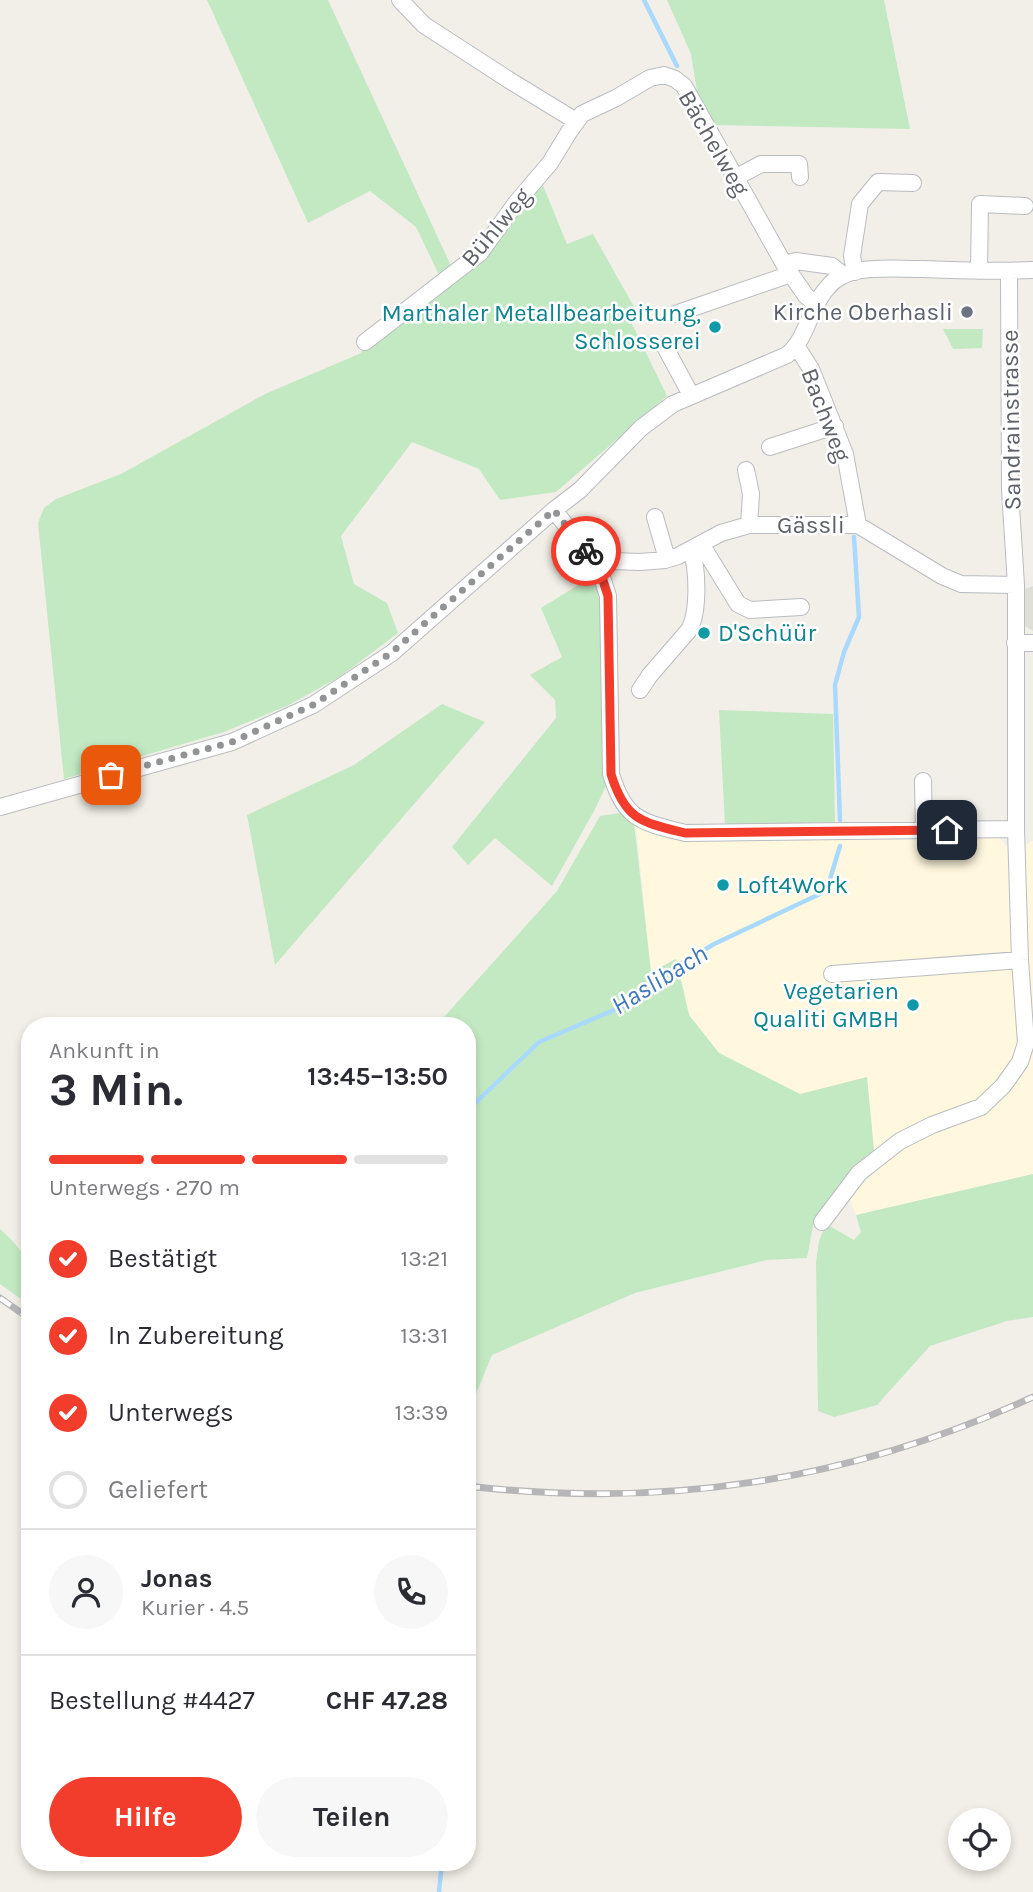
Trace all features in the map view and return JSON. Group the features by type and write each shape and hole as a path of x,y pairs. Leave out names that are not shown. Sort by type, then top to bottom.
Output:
{"street":[{"path":"400,0 424,25 576,121"},
{"name":"Bächelweg","path":"576,121 582,114 650,78 664,75 675,79 684,86 788,269 806,296 816,304"},
{"name":"Bühlweg","path":"365,342 480,253 516,203 550,163 576,121"},
{"path":"735,178 761,164 799,164 800,177"},
{"path":"849,273 860,204 878,182 913,183"},
{"path":"979,271 979,204 1025,206"},
{"path":"675,314 788,269 796,261 832,266 849,273"},
{"path":"0,807 232,742 313,705 391,653 580,489 641,428 673,404 788,355 797,347 816,304 828,286 849,273 883,268 1033,270"},
{"name":"Sandrainstrasse","path":"822,1222 859,1173 900,1141 932,1125 981,1107 1003,1086 1030,1045 1020,960 1026,926 1016,829 1016,585 1010,490 1009,271"},
{"path":"664,345 691,395"},
{"name":"Bachweg","path":"797,347 811,369 845,454 858,525"},
{"path":"770,447 835,426"},
{"path":"746,470 751,494 749,525"},
{"path":"554,510 599,568 608,596 611,774 617,794 632,814 653,825 685,833 1016,829"},
{"path":"655,517 665,560"},
{"name":"Gässli","path":"599,568 613,561 665,560 721,533 749,525 858,525 942,576 961,584 1016,585"},
{"path":"696,547 743,607 750,610 801,607"},
{"path":"640,690 693,622 696,613 696,547"},
{"path":"1016,643 1033,643"},
{"path":"923,781 924,830"},
{"path":"832,974 1020,960"}],"shaded area":[{"path":"1033,586 1033,631 1025,626 1022,617 1022,590"},
{"path":"636,825 671,840 997,835 1011,851 1033,841 1033,1174 856,1215 849,1197 876,1171 867,1079 800,1095 719,1053 690,1016 676,959 651,972"}],"green space":[{"path":"207,0 328,0 452,268 441,279 416,227 370,191 308,223"},
{"path":"667,0 884,0 910,129 711,125 699,104 691,54"},
{"path":"542,183 567,244 593,234 641,319 632,324 667,396 556,492 500,500 479,469 412,442 341,536 354,584 387,603 398,633 341,676 289,705 224,732 64,779 38,523 44,508 56,499 121,474 265,394 359,354 477,262"},
{"path":"943,329 983,329 982,348 953,349"},
{"path":"593,576 602,599 603,764 608,782 552,886 495,838 468,865 452,847 556,718 555,700 530,675 562,657 541,608"},
{"path":"442,704 485,722 275,965 247,815 354,765"},
{"path":"719,710 833,714 835,822 725,825"},
{"path":"620,813 634,823 651,972 676,959 689,1015 719,1053 800,1094 867,1077 874,1150 853,1169 813,1226 807,1258 767,1260 635,1293 492,1355 476,1394 476,1017 444,1017 557,891 600,816"},
{"path":"1033,1174 1033,1317 1007,1321 930,1346 877,1405 834,1417 818,1411 816,1263 819,1241 826,1224 854,1240 861,1232 856,1215"},
{"path":"0,1229 21,1252 21,1299 0,1284"}],"waterway":[{"name":"Haslibach","path":"644,0 677,66"},
{"name":"Haslibach","path":"840,820 835,685 844,652 859,617 854,537"},
{"name":"Haslibach","path":"476,1102 539,1042 628,1004 671,970 714,944 822,893 830,879 840,846"},
{"name":"Haslibach","path":"439,1892 441,1871"}],"railway":[{"path":"0,1298 21,1313"},
{"path":"476,1487 614,1494 756,1482 895,1450 964,1426 1033,1397"}],"way so far":[{"path":"111,775 232,742 313,705 391,653 554,510 586,551"}],"place":[{"name":"Kirche Oberhasli","path":"967,312"},
{"name":"Marthaler Metallbearbeitung, Schlosserei","path":"715,327"},
{"name":"D'Schüür","path":"704,633"},
{"name":"Loft4Work","path":"723,885"},
{"name":"Vegetarien Qualiti GMBH","path":"913,1005"}],"route":[{"path":"586,551 599,568 608,596 611,774 617,794 632,814 653,825 685,833 947,830"}]}
